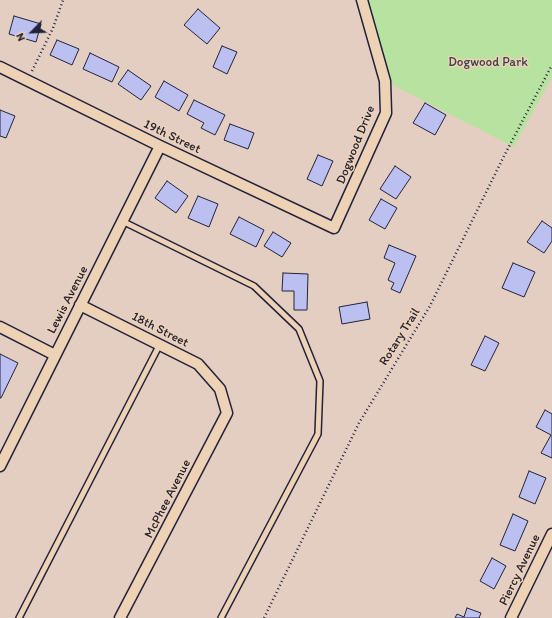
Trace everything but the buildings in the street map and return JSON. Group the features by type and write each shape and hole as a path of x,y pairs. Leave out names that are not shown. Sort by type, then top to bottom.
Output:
{"street":[{"name":"Dogwood Drive","path":"334,228 386,113 385,81 362,0"},
{"name":"19th Street","path":"0,67 160,146 334,228"},
{"name":"Lewis Avenue","path":"0,466 160,146"},
{"name":"18th Street","path":"80,305 198,364 220,389"},
{"path":"0,327 55,355"},
{"name":"McPhee Avenue","path":"120,618 227,413 220,389"},
{"name":"Piercy Avenue","path":"511,618 552,534"}],"lane":[{"path":"122,221 254,286 299,329 320,381 318,434 221,618"},
{"path":"19,618 160,344"}],"path":[{"path":"27,80 53,28 63,0"},
{"name":"Rotary Trail","path":"264,618 359,422 430,306 504,156 552,65"}],"green space":[{"name":"Dogwood Park","path":"362,0 552,0 552,77 514,147 385,81"}]}
